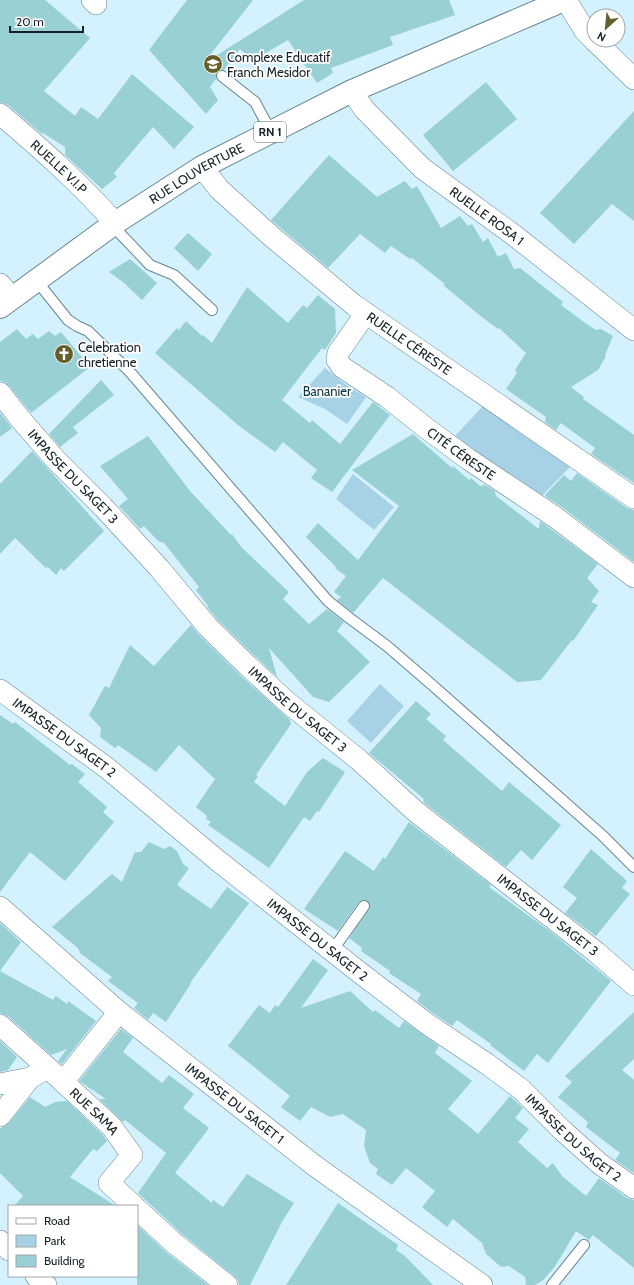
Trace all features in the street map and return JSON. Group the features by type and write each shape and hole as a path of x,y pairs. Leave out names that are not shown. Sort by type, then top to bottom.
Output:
{"main road":[{"name":"RUE LOUVERTURE","path":"4,296 36,280 114,224 202,167 352,90 565,0"}],"street":[{"path":"565,0 586,32"},
{"path":"602,48 634,79"},
{"name":"RUELLE ROSA 1","path":"352,90 364,110 422,168 516,236 634,330"},
{"name":"RUELLE V.I.P","path":"0,114 38,146 101,206 114,224"},
{"name":"RUELLE CÉRESTE","path":"202,167 218,189 277,241 354,305 634,498"},
{"name":"CITÉ CÉRESTE","path":"366,313 338,353 337,360 342,367 387,396 426,428 468,459 555,516 634,577"},
{"name":"IMPASSE DU SAGET 3","path":"0,393 21,420 56,460 159,568 208,627 248,666 287,702 360,760 416,810 596,952 634,985"},
{"name":"IMPASSE DU SAGET 2","path":"0,690 107,768 216,860 426,1023 521,1089 562,1130 600,1164 634,1188"},
{"name":"IMPASSE DU SAGET 1","path":"0,907 119,1012 315,1166 482,1285"},
{"path":"63,1082 119,1012"},
{"name":"RUE SAMA","path":"0,1026 111,1126 132,1155 109,1183 133,1205"},
{"path":"0,1084 30,1078 48,1068"},
{"path":"0,1116 30,1078"},
{"path":"138,1210 174,1243 227,1285"},
{"path":"0,1241 8,1249"},
{"path":"37,1277 46,1285"}],"lane":[{"path":"222,76 254,102 271,132"},
{"path":"114,224 150,265 174,275 212,310"},
{"path":"36,280 68,320 88,331 130,372 328,601 387,646 431,684 598,832 634,867"},
{"path":"332,951 364,906"},
{"path":"552,1285 584,1245"}],"green space":[{"name":"Bananier","path":"325,368 345,384 366,397 347,424 325,409 298,397"},
{"path":"485,404 572,465 542,496 454,437"},
{"path":"353,474 394,507 374,530 336,499"},
{"path":"380,684 404,706 371,743 347,721"}],"building":[{"path":"0,0 45,0 90,38 44,91 75,116 81,107 98,119 132,74 194,127 174,149 153,127 114,173 117,177 102,189 65,155 65,147 43,133 42,134 8,105 0,102"},
{"path":"187,0 253,0 203,64 304,0 449,0 455,15 390,37 393,45 331,68 333,73 317,83 288,40 252,61 240,49 224,70 217,72 216,79 210,87 218,100 206,114 149,50"},
{"path":"486,82 517,119 453,171 423,135"},
{"path":"634,111 634,221 612,204 574,244 540,213"},
{"path":"329,155 377,197 405,181 412,189 417,186 441,228 460,216 468,226 472,224 483,242 488,238 498,257 506,253 514,269 520,268 563,302 561,305 588,325 596,330 601,329 613,336 605,355 606,356 598,370 571,387 584,397 583,399 634,435 634,483 591,454 595,448 561,423 556,430 545,422 546,417 506,389 517,373 515,370 526,353 499,328 498,329 478,314 443,285 445,284 412,258 410,259 391,246 385,253 360,234 328,268 271,220"},
{"path":"188,233 212,254 198,271 174,248"},
{"path":"130,259 157,283 142,300 123,282 109,272"},
{"path":"247,287 288,323 303,305 307,308 318,295 335,309 336,333 325,350 322,348 282,400 310,423 312,420 340,444 373,402 390,415 332,492 311,478 317,470 283,442 275,452 238,425 155,353 177,328 179,330 186,321 212,343"},
{"path":"17,329 26,339 33,334 38,339 49,331 55,336 61,332 90,367 31,413 9,386 5,382 0,381 0,342"},
{"path":"101,380 114,395 73,427 78,433 60,447 49,434"},
{"path":"0,413 12,428 0,437"},
{"path":"413,434 452,468 453,466 469,480 471,478 480,486 485,485 495,491 496,496 539,529 540,521 598,564 587,578 599,591 591,602 598,605 573,641 572,640 541,680 517,682 383,578 353,613 337,600 341,597 334,592 346,576 335,568 336,567 306,537 318,523 358,560 399,506 352,470"},
{"path":"148,436 190,491 231,535 232,534 242,548 289,592 283,599 309,624 327,609 344,622 337,631 370,662 329,702 313,697 269,648 277,677 217,619 196,590 199,587 164,543 158,541 144,526 140,529 119,506 128,499 100,466"},
{"path":"32,451 104,531 64,571 61,568 56,575 48,567 46,568 15,538 0,554 0,484"},
{"path":"577,473 627,508 634,510 634,562 562,507 545,496 564,475 571,481"},
{"path":"191,625 200,636 240,675 290,720 291,724 256,775 258,776 254,782 285,806 307,772 323,758 345,772 319,812 317,811 310,821 304,817 269,868 208,825 211,822 206,819 207,816 196,807 215,779 179,745 156,772 118,745 115,748 100,737 101,728 89,715 105,686 109,688 130,645 154,666"},
{"path":"416,701 431,714 426,719 446,736 443,740 502,791 509,782 561,825 532,860 521,850 506,867 423,802 424,799 369,753"},
{"path":"0,715 13,724 15,722 70,765 72,764 85,774 78,782 107,807 103,812 114,822 65,881 30,852 0,892"},
{"path":"409,822 491,885 489,887 551,932 611,981 548,1063 537,1054 524,1071 490,1045 491,1044 457,1020 452,1026 433,1013 417,1001 421,994 389,973 390,971 361,951 362,948 349,938 369,909 370,904 367,901 362,900 359,902 338,931 304,909 345,851 374,871 383,857 385,859"},
{"path":"149,842 164,849 170,846 177,851 183,864 189,868 177,885 211,909 227,887 249,903 192,980 166,1022 153,1013 148,1020 134,1008 138,1003 108,981 112,977 80,953 78,948 52,927 112,874 122,882 135,852 141,852"},
{"path":"591,849 627,881 622,888 630,894 596,936 565,913 577,898 563,887"},
{"path":"0,923 21,942 0,971"},
{"path":"313,959 328,970 301,1008 350,991 373,1012 375,1010 399,1028 404,1021 439,1046 435,1053 472,1081 448,1109 478,1134 510,1096 523,1108 515,1118 529,1129 518,1142 547,1168 553,1163 562,1176 586,1196 599,1178 627,1198 634,1200 634,1268 593,1235 589,1240 576,1231 553,1269 542,1281 535,1285 526,1285 525,1277 509,1266 501,1267 486,1254 482,1243 453,1219 447,1227 422,1207 435,1191 406,1168 392,1185 376,1174 378,1169 370,1163 364,1146 366,1130 343,1114 330,1117 311,1107 300,1121 281,1107 290,1096 228,1046 259,1005 270,1013 275,1005 278,1007"},
{"path":"0,971 53,1000 56,996 67,1004 68,1001 96,1021 62,1064 58,1061 67,1049 51,1055 8,1016 0,1013"},
{"path":"634,1012 634,1059 622,1070 634,1080 634,1173 615,1160 620,1153 586,1127 588,1122 558,1097 572,1082 565,1076"},
{"path":"121,1029 133,1038 123,1052 162,1083 169,1075 194,1094 183,1108 209,1128 175,1173 212,1203 213,1200 223,1207 247,1174 294,1203 283,1220 250,1285 239,1285 238,1280 234,1276 182,1234 138,1193 166,1153 125,1120 123,1122 99,1099 106,1099 79,1081"},
{"path":"0,1041 17,1057 8,1070 0,1072"},
{"path":"30,1097 45,1107 55,1102 67,1101 102,1134 107,1141 97,1151 93,1149 70,1177 114,1205 15,1205 23,1196 0,1173 0,1129 9,1123"},
{"path":"338,1203 398,1245 396,1250 405,1256 433,1285 286,1285"},
{"path":"138,1226 166,1252 208,1285 137,1285"}],"place":[{"name":"Complexe Educatif Franch Mesidor","path":"213,64"},
{"name":"Celebration chretienne","path":"64,354"}]}
